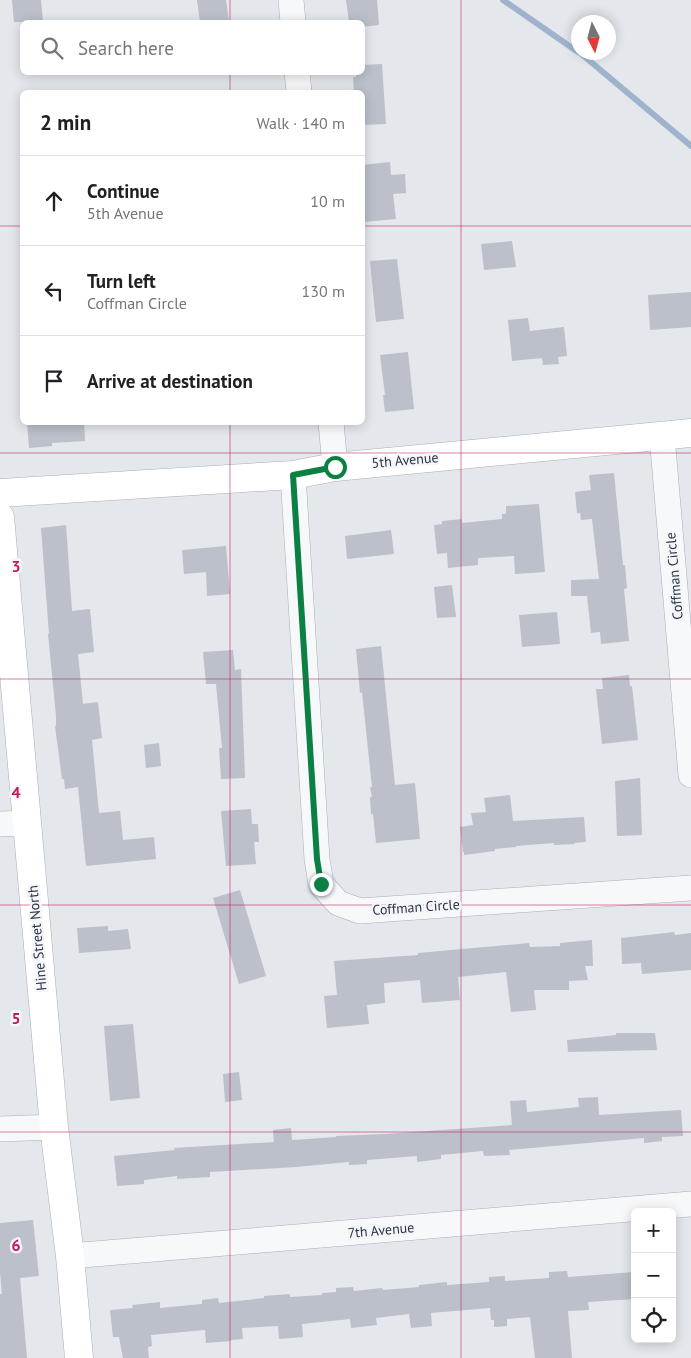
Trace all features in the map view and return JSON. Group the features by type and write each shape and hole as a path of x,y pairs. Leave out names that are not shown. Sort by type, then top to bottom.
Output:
{"street":[{"path":"291,0 293,20"},
{"path":"298,75 299,90"},
{"path":"331,425 335,467"},
{"name":"5th Avenue","path":"0,493 293,475 335,467 691,433"},
{"name":"Coffman Circle","path":"662,436 691,775"},
{"name":"Coffman Circle","path":"293,475 317,859 321,884 338,903 360,911 691,888"},
{"name":"Hine Street North","path":"0,517 13,824 70,1256 79,1358"},
{"path":"0,1130 54,1128"},
{"name":"7th Avenue","path":"70,1256 691,1204"}],"building":[{"path":"12,0 41,0 43,20 20,20 20,22 14,22"},
{"path":"197,0 226,0 229,20 200,20"},
{"path":"346,0 377,0 379,25 365,27 365,20 349,20"},
{"path":"382,64 386,124 365,125 365,90 354,90 353,77 365,75 365,65"},
{"path":"390,162 391,175 405,174 406,193 393,194 396,219 365,222 365,165"},
{"path":"512,241 516,267 484,270 481,244"},
{"path":"397,259 404,319 376,322 370,261"},
{"path":"691,292 691,327 650,330 648,295"},
{"path":"528,318 530,331 564,327 567,356 558,357 559,364 543,365 542,358 512,361 508,320"},
{"path":"408,352 414,409 385,412 380,355"},
{"path":"27,425 84,425 85,441 52,443 52,446 29,448"},
{"path":"614,473 623,565 625,565 627,588 624,589 629,641 601,644 600,632 591,633 587,596 571,596 571,580 599,579 592,519 581,520 580,513 577,513 575,492 591,490 589,475"},
{"path":"539,504 545,572 515,574 514,556 478,558 478,565 448,568 447,553 437,554 434,525 442,524 442,521 462,519 462,523 502,519 502,514 506,514 506,506"},
{"path":"66,525 72,611 90,609 94,652 78,654 83,704 98,702 102,738 92,740 99,813 120,811 123,840 154,837 156,859 86,866 78,787 65,789 64,779 62,779 55,726 56,716 41,528"},
{"path":"391,530 394,554 347,559 345,536"},
{"path":"226,546 230,594 207,596 206,572 184,574 182,550"},
{"path":"452,585 456,617 437,618 434,587"},
{"path":"557,612 560,644 522,647 519,615"},
{"path":"381,646 395,785 415,783 420,839 376,843 373,814 371,814 370,797 372,797 370,787 372,787 356,649"},
{"path":"233,650 235,670 241,669 245,778 221,779 219,748 222,748 216,684 206,684 203,652"},
{"path":"629,675 638,740 602,744 596,689 603,689 602,678"},
{"path":"159,743 161,766 146,768 144,745"},
{"path":"640,778 642,835 617,836 615,781"},
{"path":"510,795 513,821 584,817 586,842 516,846 464,855 460,827 473,825 471,813 486,812 484,798"},
{"path":"251,809 252,824 258,824 259,842 254,842 256,864 226,866 221,811"},
{"path":"240,890 266,976 239,984 213,898"},
{"path":"108,926 108,931 128,929 131,949 79,953 77,928"},
{"path":"674,932 675,935 691,933 691,970 642,974 641,963 622,964 621,938"},
{"path":"592,940 593,966 585,966 588,980 569,981 569,990 534,990 536,1010 511,1012 506,972 458,977 460,1000 422,1003 420,980 384,983 385,1003 367,1005 369,1024 327,1028 324,996 337,995 334,961 418,955 418,953 529,943 530,947 560,946 560,943"},
{"path":"133,1024 140,1098 110,1101 104,1026"},
{"path":"616,1033 655,1033 657,1050 568,1052 567,1040 616,1035"},
{"path":"239,1072 242,1100 225,1102 223,1074"},
{"path":"598,1097 599,1115 681,1110 683,1136 662,1137 662,1141 644,1143 644,1138 509,1150 510,1155 484,1156 483,1151 441,1155 441,1159 417,1162 417,1156 367,1160 367,1164 349,1165 349,1162 210,1172 210,1177 177,1179 177,1176 144,1180 144,1184 117,1186 114,1156 175,1150 174,1148 274,1142 273,1130 291,1128 292,1140 512,1125 510,1101 526,1100 527,1112 579,1107 578,1098"},
{"path":"33,1220 39,1276 20,1278 27,1358 0,1358 0,1294 2,1294 0,1223"},
{"path":"567,1271 568,1277 631,1272 631,1299 588,1302 589,1310 568,1311 572,1358 535,1358 530,1317 507,1319 507,1326 494,1327 490,1308 431,1313 432,1326 411,1328 409,1314 376,1318 377,1325 351,1328 350,1319 302,1324 303,1337 279,1339 278,1326 242,1328 243,1339 206,1343 205,1330 151,1335 152,1346 148,1347 149,1358 123,1358 119,1337 113,1337 110,1310 133,1308 132,1305 160,1302 160,1308 202,1304 202,1300 218,1298 219,1303 264,1298 264,1296 290,1294 290,1297 322,1295 322,1293 336,1292 336,1288 353,1287 354,1291 382,1288 383,1290 447,1282 447,1285 489,1282 489,1277 505,1276 505,1281 549,1278 549,1272"}],"waterway":[{"path":"503,0 571,47"},
{"path":"589,60 691,146"}],"route":[{"path":"321,884 317,859 293,475 335,467"}]}
